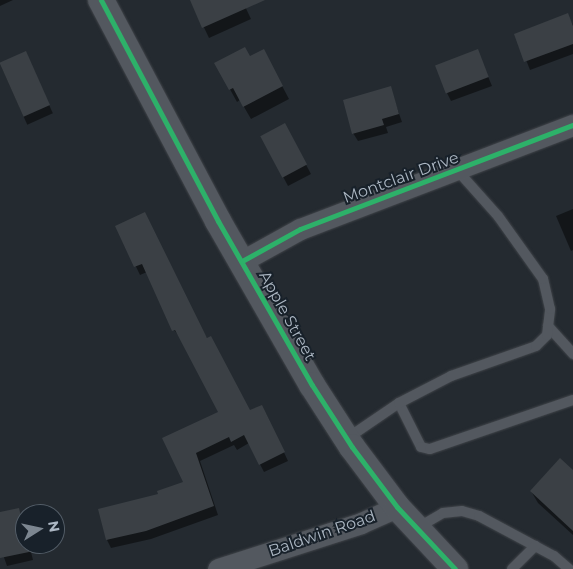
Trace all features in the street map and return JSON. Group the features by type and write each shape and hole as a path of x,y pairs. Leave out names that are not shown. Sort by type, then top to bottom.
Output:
{"street":[{"name":"Apple Street","path":"101,0 242,261 312,385 352,447 397,507 455,569"},
{"name":"Montclair Drive","path":"242,261 300,229 573,125"},
{"name":"Baldwin Road","path":"218,569 360,523 397,507"}],"lane":[{"path":"352,447 355,433 399,403 451,376 536,346 547,335 550,309 543,279 493,210 457,170"},
{"path":"548,326 573,354"},
{"path":"399,403 421,448 430,449 573,400"},
{"path":"416,529 443,513 462,511 479,516 535,546 569,569"},
{"path":"512,569 535,546"}],"building":[{"path":"190,0 265,0 202,28"},
{"path":"568,13 573,26 573,44 524,62 514,34"},
{"path":"245,47 250,56 264,49 283,86 243,107 233,88 229,90 214,63"},
{"path":"478,49 489,77 446,93 435,65"},
{"path":"26,51 50,105 24,117 0,63"},
{"path":"391,86 399,114 382,119 384,125 352,134 343,100"},
{"path":"285,123 307,164 282,178 260,136"},
{"path":"145,212 207,338 211,336 250,410 262,405 285,452 259,465 244,435 231,442 229,437 196,453 214,506 146,531 106,540 98,509 158,494 157,491 183,482 162,438 218,412 175,330 172,331 142,264 134,267 115,226"},
{"path":"560,458 573,470 573,531 530,491"},
{"path":"15,509 15,554 19,554 0,558 0,512"}],"cycle path":[{"path":"101,0 218,221 312,385 352,447 397,507 455,569"},
{"path":"242,261 300,229 573,125"}]}
